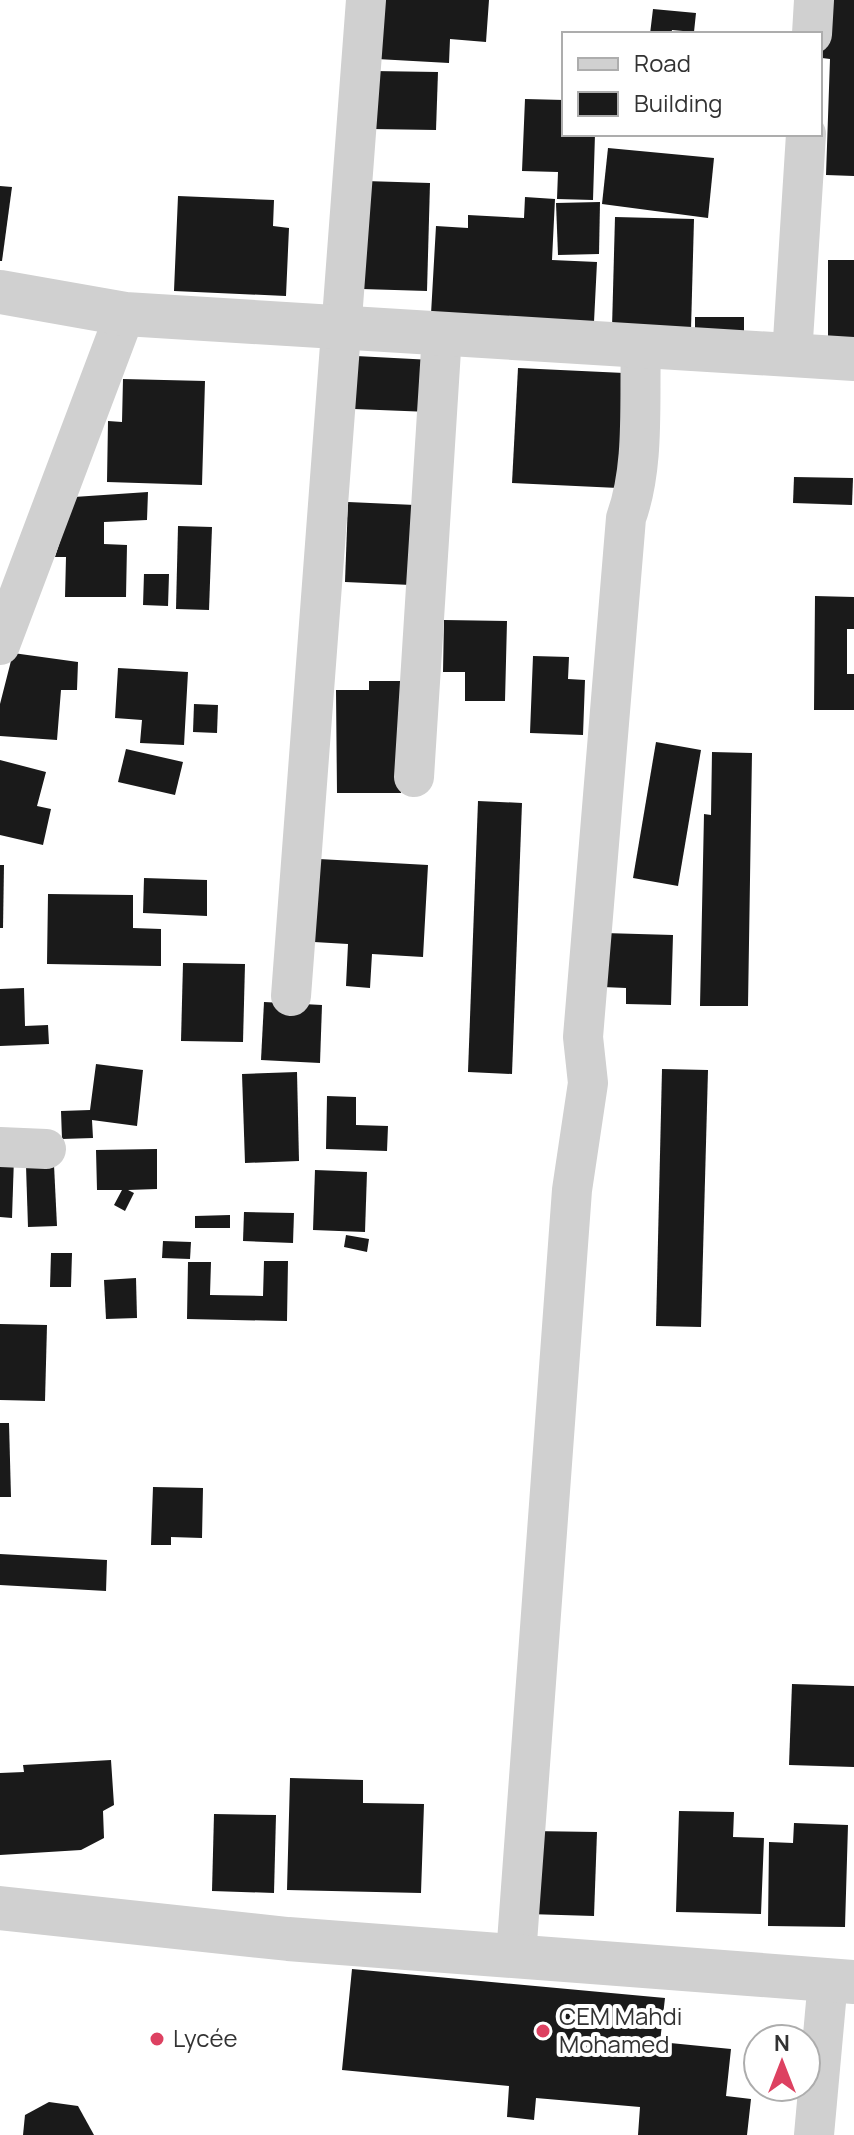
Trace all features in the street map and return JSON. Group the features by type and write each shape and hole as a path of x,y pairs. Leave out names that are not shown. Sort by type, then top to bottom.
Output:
{"street":[{"path":"291,996 366,0"},
{"path":"812,32 814,0"},
{"path":"792,356 806,136"},
{"path":"0,292 125,314 854,359"},
{"path":"0,645 125,314"},
{"path":"414,777 442,334"},
{"path":"516,1956 572,1190 588,1083 583,1037 626,518 634,498 641,346"},
{"path":"0,1147 46,1149"},
{"path":"0,1908 288,1939 841,1981 814,2135"}],"building":[{"path":"381,0 489,0 486,42 450,39 449,63 377,59"},
{"path":"823,0 854,0 854,176 826,175 830,59 822,58"},
{"path":"653,9 696,13 694,32 650,32"},
{"path":"373,71 438,72 436,130 371,129"},
{"path":"525,99 562,100 562,136 595,136 593,200 557,199 558,172 522,171"},
{"path":"608,148 714,158 708,218 602,204"},
{"path":"365,181 430,183 427,291 362,289"},
{"path":"0,186 12,187 2,261 0,261"},
{"path":"178,196 274,200 273,226 289,228 286,296 174,291"},
{"path":"525,197 555,199 552,260 597,262 594,322 431,314 436,226 468,228 468,215 524,218"},
{"path":"600,202 599,254 558,255 556,203"},
{"path":"615,217 694,219 691,330 612,328"},
{"path":"828,260 854,260 854,339 828,338"},
{"path":"695,317 744,317 744,343 695,342"},
{"path":"356,356 432,360 430,412 354,409"},
{"path":"518,368 624,373 618,488 512,483"},
{"path":"123,379 205,381 202,485 107,482 108,421 122,422"},
{"path":"794,477 853,478 852,505 793,503"},
{"path":"148,492 147,520 104,522 104,544 127,545 126,597 65,597 66,557 55,557 74,497"},
{"path":"348,502 415,505 411,585 345,582"},
{"path":"178,526 212,527 209,610 176,609"},
{"path":"144,574 169,574 168,606 143,605"},
{"path":"815,596 854,597 854,629 847,629 847,674 854,674 854,710 814,710"},
{"path":"444,620 507,621 505,701 465,701 465,672 443,672"},
{"path":"13,653 78,662 77,690 61,690 57,740 0,736 0,704"},
{"path":"533,656 569,657 568,679 585,680 583,735 530,733"},
{"path":"118,668 188,672 184,745 140,743 142,720 115,718"},
{"path":"369,681 401,681 401,793 337,793 336,690 369,690"},
{"path":"194,704 218,705 217,733 193,732"},
{"path":"656,742 701,750 678,886 633,878"},
{"path":"126,749 183,762 175,795 118,782"},
{"path":"712,752 752,753 748,1006 700,1006 704,814 711,815"},
{"path":"0,760 46,772 37,806 51,809 43,845 0,835"},
{"path":"478,801 522,803 512,1074 468,1072"},
{"path":"319,859 428,865 423,957 372,954 370,988 346,986 348,944 314,942"},
{"path":"0,865 4,865 3,928 0,928"},
{"path":"144,878 207,880 207,916 143,913"},
{"path":"48,894 133,895 133,928 161,929 161,966 47,964"},
{"path":"604,933 673,935 671,1005 626,1004 626,988 603,987"},
{"path":"183,963 245,964 243,1042 181,1041"},
{"path":"24,988 25,1026 48,1025 49,1044 0,1046 0,989"},
{"path":"264,1002 322,1005 320,1063 261,1060"},
{"path":"96,1064 143,1070 137,1126 92,1120 93,1138 62,1139 61,1111 90,1110"},
{"path":"662,1069 708,1070 701,1327 656,1326"},
{"path":"297,1072 299,1161 245,1163 242,1074"},
{"path":"327,1096 356,1097 356,1125 388,1126 387,1151 326,1149"},
{"path":"157,1149 157,1189 128,1190 134,1193 125,1211 114,1205 122,1190 97,1190 96,1150"},
{"path":"0,1157 14,1157 12,1218 0,1217"},
{"path":"54,1165 57,1226 28,1227 26,1166"},
{"path":"315,1170 367,1172 365,1232 313,1230"},
{"path":"244,1212 294,1213 293,1243 243,1241"},
{"path":"230,1215 230,1228 195,1228 195,1216"},
{"path":"346,1235 369,1239 367,1252 344,1247"},
{"path":"163,1241 191,1242 190,1259 162,1258"},
{"path":"51,1253 72,1253 71,1287 50,1287"},
{"path":"264,1261 288,1261 287,1321 187,1319 188,1262 211,1262 210,1295 263,1296"},
{"path":"136,1278 137,1318 106,1319 104,1280"},
{"path":"0,1324 47,1325 45,1401 0,1400"},
{"path":"0,1423 9,1423 11,1497 0,1497"},
{"path":"153,1487 203,1488 202,1538 171,1537 171,1545 151,1545"},
{"path":"0,1554 107,1560 106,1591 0,1585"},
{"path":"792,1684 854,1686 854,1767 789,1765"},
{"path":"111,1760 114,1805 103,1811 104,1838 81,1850 0,1855 0,1773 24,1772 23,1765"},
{"path":"290,1778 363,1780 363,1803 424,1804 421,1893 287,1890"},
{"path":"679,1811 734,1812 733,1837 764,1838 761,1914 676,1912"},
{"path":"214,1814 276,1815 274,1893 212,1891"},
{"path":"794,1823 848,1825 845,1927 768,1926 769,1842 793,1843"},
{"path":"531,1831 597,1832 594,1916 528,1914"},
{"name":"CEM Mahdi Mohamed","path":"352,1969 665,1998 660,2042 731,2049 726,2096 742,2098 742,2103 751,2103 747,2135 638,2135 640,2107 536,2098 534,2120 507,2117 509,2086 342,2070"},
{"path":"49,2102 78,2106 94,2135 23,2135 25,2115"}],"place":[{"name":"CEM Mahdi Mohamed","path":"543,2031"},
{"name":"Lycée","path":"157,2039"}]}
